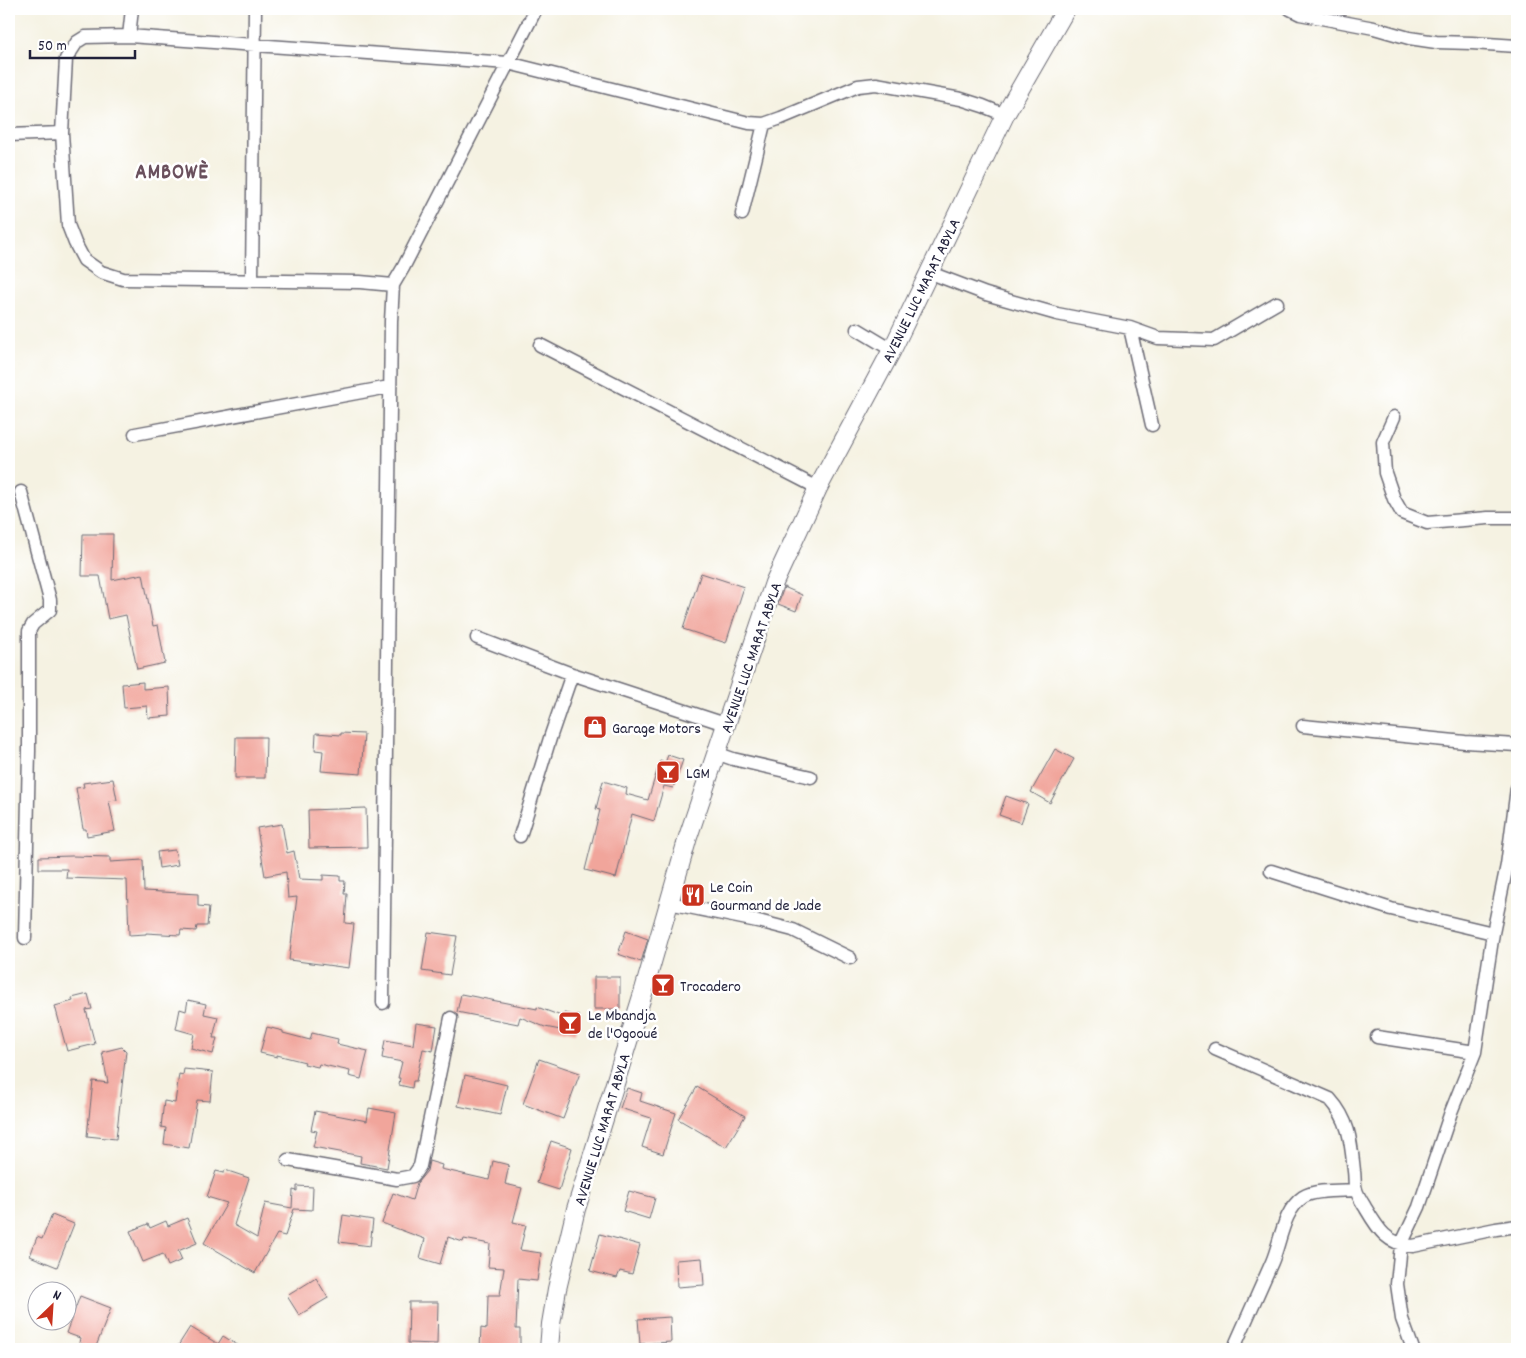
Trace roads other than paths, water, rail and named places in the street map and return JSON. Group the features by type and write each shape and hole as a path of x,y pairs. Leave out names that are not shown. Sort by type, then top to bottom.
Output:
{"street":[{"path":"129,36 132,9"},
{"path":"252,280 255,9"},
{"path":"383,1003 389,387 393,285 536,9"},
{"name":"AVENUE LUC MARAT ABYLA","path":"549,1349 557,1289 576,1209 644,990 688,837 774,583 818,488 892,350 1005,115 1066,9"},
{"path":"1290,9 1300,14 1374,28 1409,38 1436,42 1517,46"},
{"path":"393,285 360,282 123,279 102,272 84,260 68,225 62,133 66,59 77,42 85,37 129,36 508,64 749,123 764,124 858,86 876,84 961,99 1005,115"},
{"path":"742,214 764,124"},
{"path":"9,135 62,133"},
{"path":"928,272 986,294 1057,314 1130,328 1158,338 1214,340 1277,303"},
{"path":"1130,328 1152,425"},
{"path":"857,329 892,350"},
{"path":"540,345 818,488"},
{"path":"135,434 389,387"},
{"path":"1394,417 1383,442 1385,472 1394,500 1402,513 1427,523 1488,518 1517,518"},
{"path":"21,492 50,600 50,610 32,624 29,631 29,751 25,938"},
{"path":"477,638 572,674 725,724"},
{"path":"520,836 572,674"},
{"path":"1303,726 1465,742 1517,745"},
{"path":"716,753 733,759 811,777"},
{"path":"1413,1349 1402,1319 1397,1284 1401,1245 1418,1207 1451,1112 1475,1052 1493,933 1512,867 1517,788"},
{"path":"1271,872 1392,909 1493,933"},
{"path":"669,903 793,930 850,958"},
{"path":"288,1160 397,1179 413,1176 420,1166 450,1018"},
{"path":"1377,1037 1475,1052"},
{"path":"1214,1049 1330,1099 1343,1115 1347,1124 1356,1190 1376,1226 1387,1238 1401,1245 1413,1246 1517,1226"},
{"path":"1235,1349 1273,1259 1287,1217 1298,1202 1305,1196 1317,1192 1356,1190"}],"place":[{"name":"Garage Motors","path":"595,727"},
{"name":"LGM","path":"668,772"},
{"name":"Le Coin Gourmand de Jade","path":"693,895"},
{"name":"Trocadero","path":"663,985"},
{"name":"Le Mbandja de l'Ogooué","path":"570,1023"}],"district":[{"name":"AMBOWÈ","path":"172,171"}]}
